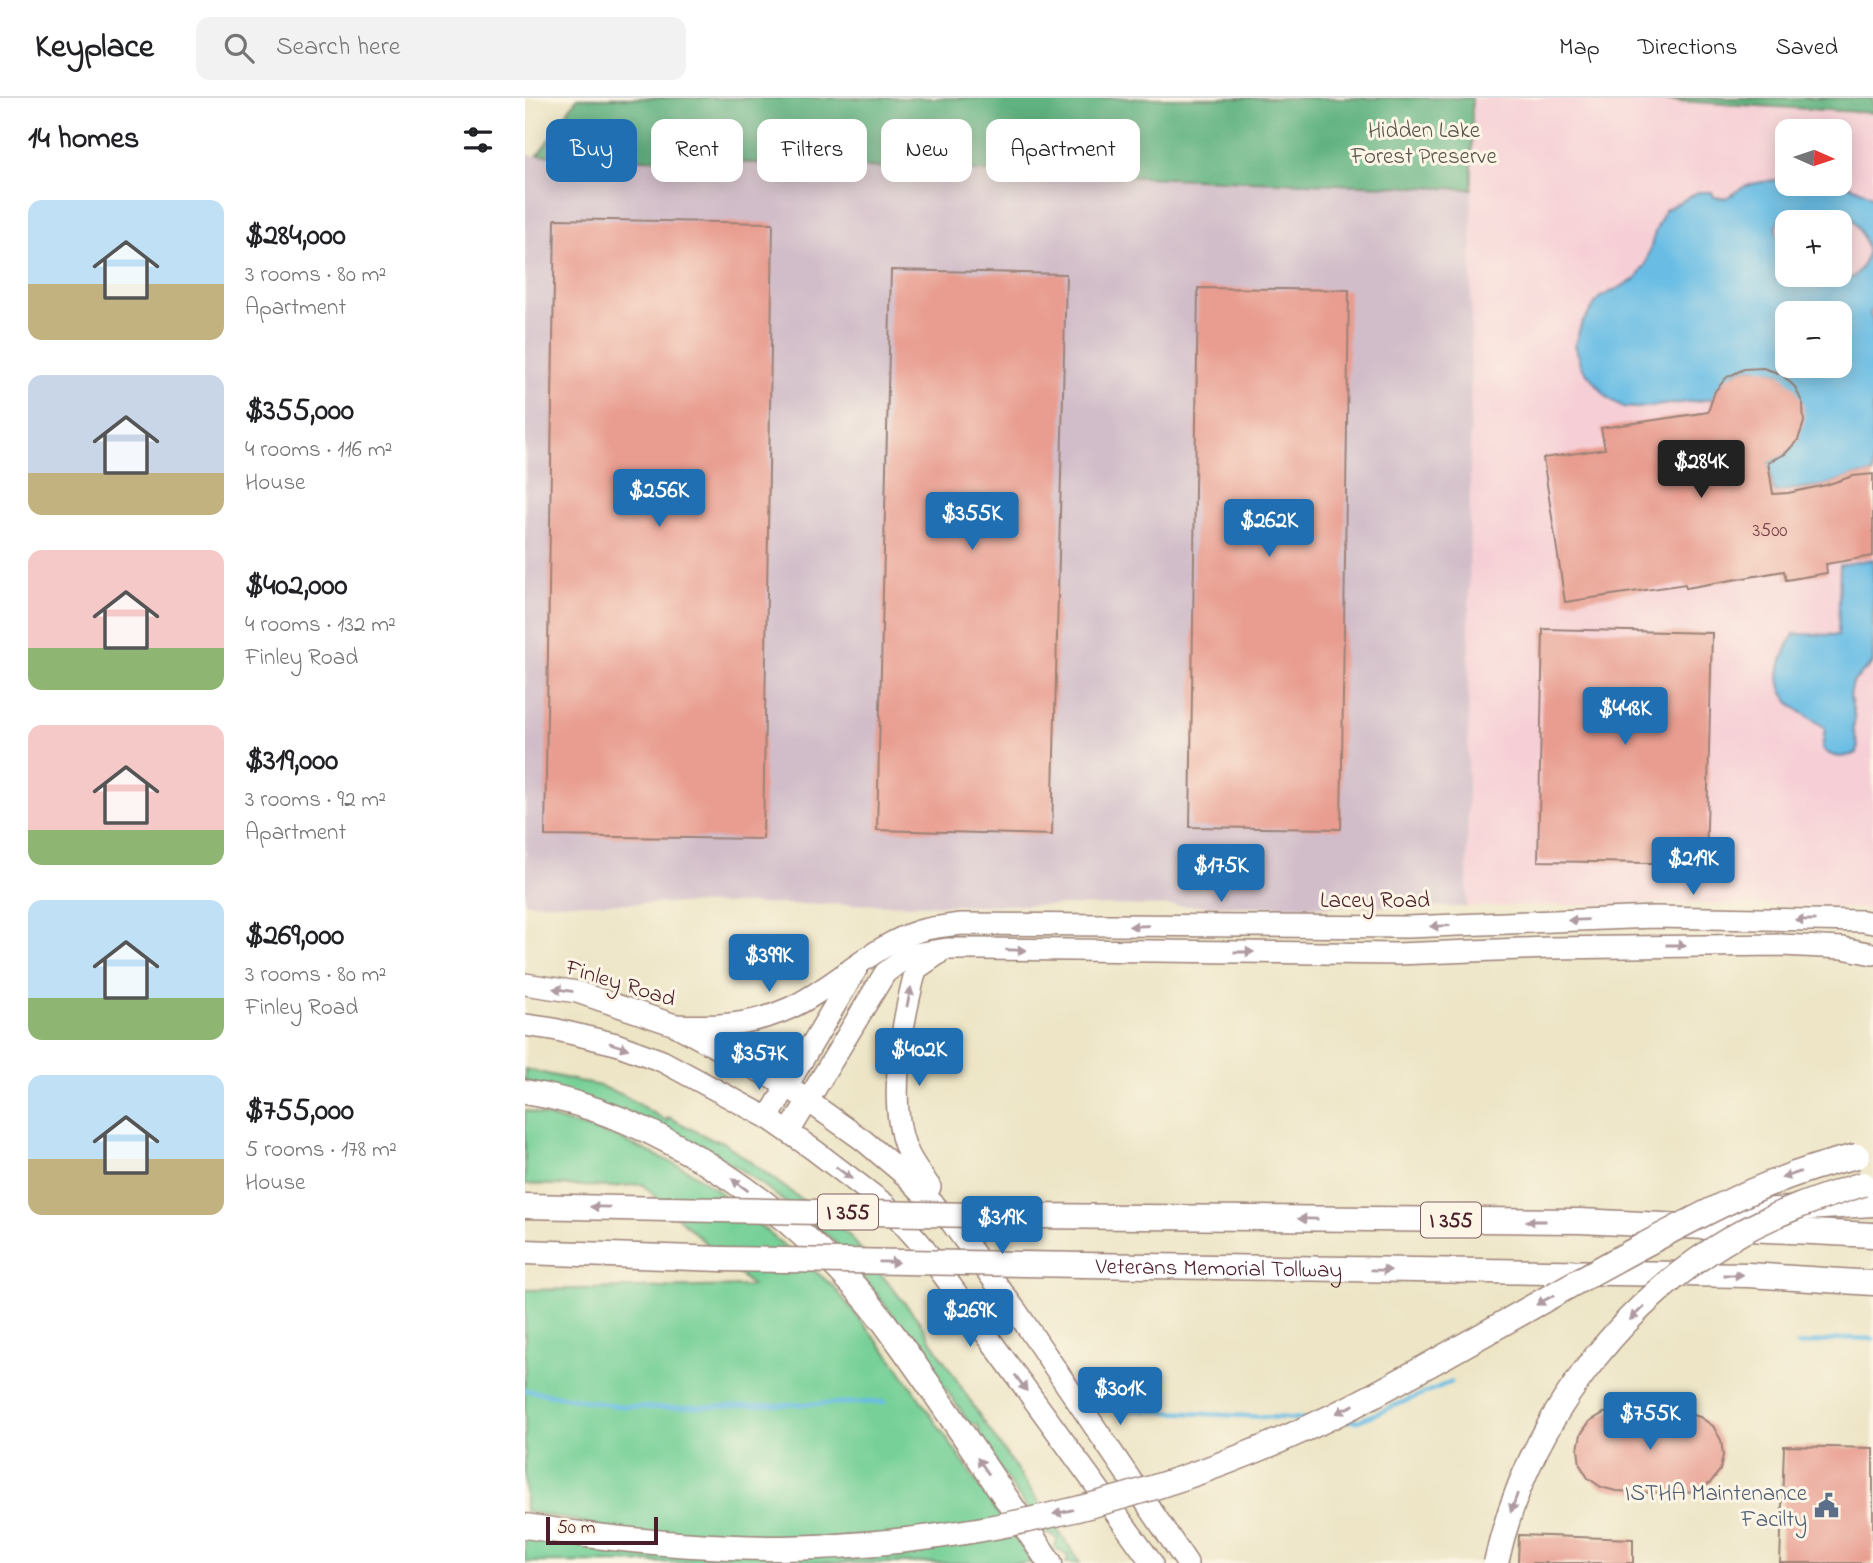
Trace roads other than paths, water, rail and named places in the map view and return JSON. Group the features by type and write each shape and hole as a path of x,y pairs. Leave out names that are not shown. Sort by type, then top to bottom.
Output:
{"highway":[{"path":"525,1092 580,1106 669,1140 707,1162 760,1200 803,1236 883,1321 1050,1563"},
{"path":"525,1526 664,1544 787,1548 876,1542 1001,1525 1083,1507 1201,1471 1328,1418 1737,1196 1823,1164 1865,1156"},
{"path":"1580,1222 1870,1190"},
{"path":"1496,1563 1508,1519 1534,1456 1572,1389 1610,1340 1677,1277 1735,1236 1806,1202 1870,1190"},
{"name":"I 355","path":"525,1206 1029,1216 1580,1222 1873,1235"},
{"name":"Veterans Memorial Tollway","path":"525,1252 665,1258 1748,1275 1873,1283"},
{"path":"525,1267 665,1258"}],"main road":[{"name":"Lacey Road","path":"768,1118 860,963 917,932 961,924 1408,927 1654,917 1873,923"},
{"path":"789,1132 885,973 909,955 948,949 1397,954 1563,947 1781,945 1843,948 1873,954"},
{"path":"948,949 916,969 908,999 898,1089 898,1116 908,1154 951,1222"},
{"path":"675,1025 712,1027 773,1015 793,1007 860,963"},
{"name":"Finley Road","path":"525,984 577,992 675,1025 787,1086 863,1140 898,1170 951,1222 1019,1314 1187,1563"},
{"path":"525,1025 616,1044 661,1061 768,1118 886,1205 920,1243 1151,1563"}],"water":[{"path":"1775,180 1775,196 1852,196 1852,186 1873,198 1873,308 1870,314 1873,321 1873,474 1853,476 1826,485 1774,492 1768,462 1785,454 1798,440 1782,378 1852,378 1852,301 1775,301 1775,372 1758,368 1741,370 1726,381 1712,399 1637,408 1623,407 1608,398 1582,367 1575,345 1581,325 1599,298 1636,279 1646,264 1655,232 1665,210 1698,192 1712,192 1714,197 1727,198 1740,189"},
{"path":"1873,559 1873,663 1853,682 1850,696 1855,719 1853,728 1857,753 1834,756 1822,749 1825,728 1788,700 1782,691 1779,673 1784,654 1794,634 1838,635 1840,565"}],"waterway":[{"path":"1798,1345 1849,1338 1873,1339"},
{"path":"1344,1421 1358,1421 1451,1382"},
{"path":"525,1390 616,1406 657,1408 884,1402"},
{"path":"1123,1410 1304,1419"}],"place":[{"name":"ISTHA Maintenance Facilty","path":"1827,1505"}],"park label":[{"name":"Hidden Lake Forest Preserve","path":"1424,142"}]}
